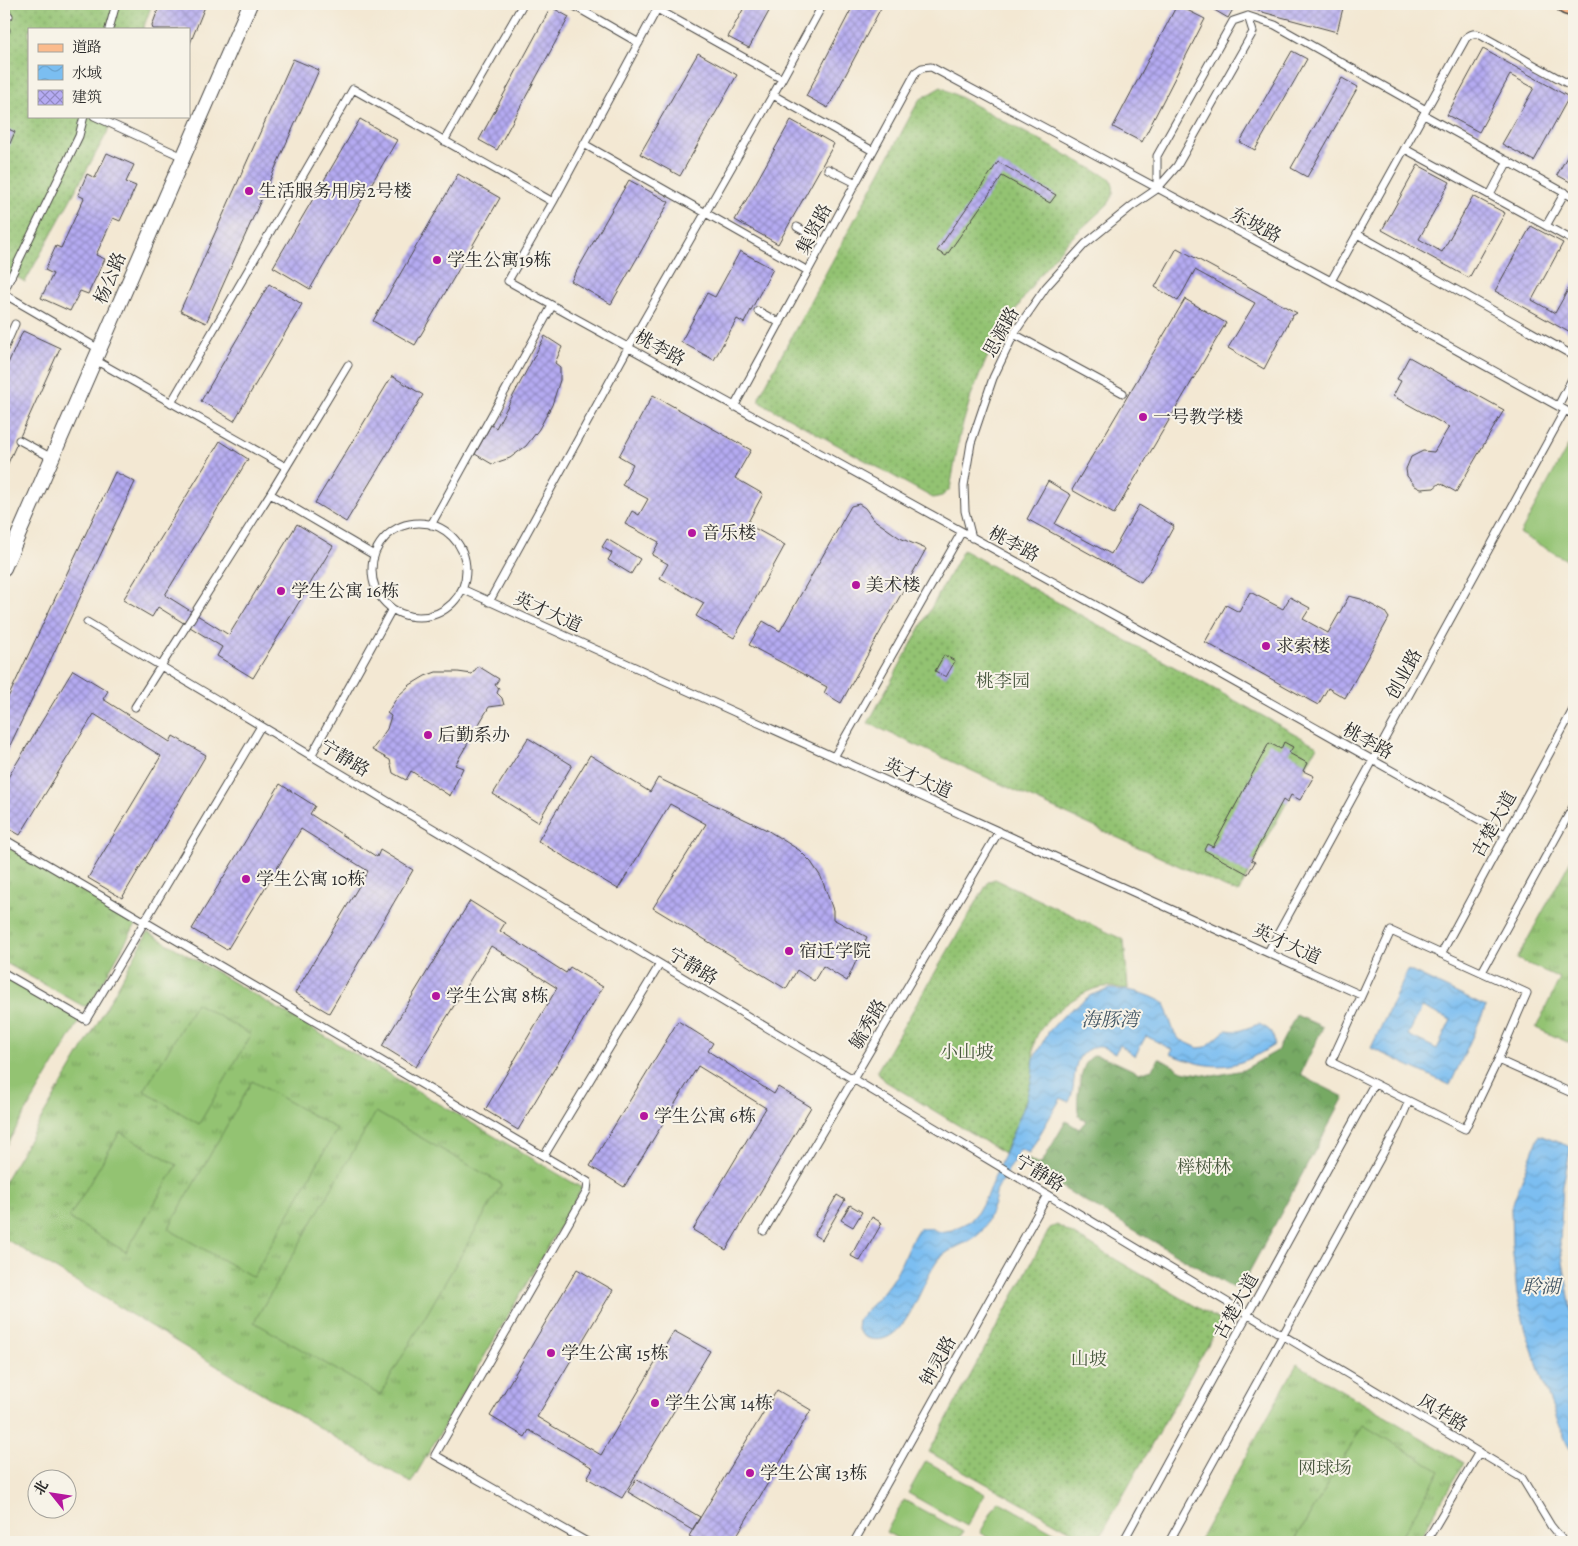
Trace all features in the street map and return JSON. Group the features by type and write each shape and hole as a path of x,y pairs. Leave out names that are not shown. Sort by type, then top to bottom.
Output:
{"main road":[{"path":"1567,4 1574,6"}],"street":[{"name":"杨公路","path":"4,568 250,4"}],"lane":[{"path":"109,28 116,4"},
{"path":"444,141 523,4"},
{"path":"570,4 639,43"},
{"path":"489,602 628,348 823,4"},
{"path":"171,403 353,89 553,202 657,10 782,79"},
{"path":"1157,189 1157,156 1233,21 1248,16 1275,25 1574,198"},
{"name":"思源路","path":"972,538 965,511 964,486 971,443 993,378 1014,334 1046,287 1085,244 1132,206 1157,189 1177,166 1254,32 1248,16"},
{"path":"1331,281 1466,38 1470,34 1476,33 1574,87"},
{"name":"东坡路","path":"922,68 931,67 939,71 1331,281 1574,415"},
{"name":"集贤路","path":"734,407 916,72 922,68"},
{"path":"773,95 873,151"},
{"path":"84,118 79,136 4,292 171,403 286,467"},
{"path":"98,118 183,157"},
{"path":"584,144 808,271"},
{"path":"1405,149 1574,241"},
{"path":"1490,195 1508,161"},
{"path":"828,169 856,183"},
{"path":"1546,226 1565,192"},
{"name":"桃李路","path":"553,202 508,281 1506,834"},
{"path":"797,227 824,242"},
{"path":"1357,234 1574,356"},
{"path":"431,524 552,306"},
{"path":"758,311 780,323"},
{"path":"4,349 15,324"},
{"path":"1014,334 1123,393"},
{"path":"135,707 270,494 348,365"},
{"path":"1558,406 1574,375"},
{"name":"创业路","path":"1268,952 1565,410"},
{"path":"20,440 52,458"},
{"path":"270,494 374,555"},
{"path":"424,522 431,524 438,526 451,535 460,546 465,560 462,590 452,603 439,612 423,617 407,616 392,609 380,598 373,583 371,567 374,555 384,538 395,528 409,523 424,522"},
{"path":"834,757 961,533"},
{"name":"英才大道","path":"462,590 1361,994"},
{"path":"311,756 392,609"},
{"name":"宁静路","path":"86,622 1283,1335"},
{"name":"古楚大道","path":"1441,954 1574,708"},
{"path":"4,973 86,1020 261,726"},
{"path":"1482,972 1574,805"},
{"name":"毓秀路","path":"764,1231 998,831"},
{"path":"4,839 588,1182 587,1191 435,1455 587,1542"},
{"path":"1391,931 1441,954 1527,993 1465,1129 1331,1062 1391,931"},
{"path":"544,1156 660,964"},
{"path":"1498,1060 1574,1094"},
{"name":"古楚大道","path":"1123,1542 1374,1084"},
{"path":"1169,1542 1398,1126 1409,1102"},
{"name":"钟灵路","path":"854,1542 1048,1195"},
{"name":"风华路","path":"1283,1335 1522,1478 1551,1526 1564,1542"},
{"path":"1426,1542 1479,1452"}],"green space":[{"path":"4,4 152,4 143,28 28,28 28,118 112,118 107,133 25,282 4,269"},
{"path":"941,87 1111,179 1113,195 1108,204 1066,243 1037,278 1009,320 987,358 972,393 960,434 950,489 942,496 933,498 760,402 759,397 919,100"},
{"path":"1574,435 1574,564 1520,534"},
{"name":"桃李园","path":"963,550 1317,746 1238,893 868,723"},
{"path":"4,845 137,922 91,1003 87,1006 83,1006 4,962"},
{"path":"1574,854 1574,1045 1536,1028 1560,978 1517,959"},
{"name":"小山坡","path":"995,879 1124,940 1128,989 1102,987 1093,989 1061,1008 1043,1026 1034,1044 1034,1065 1030,1088 1004,1153 885,1081 877,1071 989,881"},
{"path":"148,932 582,1188 411,1483 4,1238 4,1182 93,1031"},
{"path":"4,977 80,1020 4,1149"},
{"path":"196,1003 251,1035 199,1124 144,1091"},
{"name":"榉树林","path":"1296,1015 1323,1027 1300,1075 1344,1097 1241,1287 1231,1287 1022,1164 1026,1158 1041,1164 1066,1121 1079,1129 1086,1121 1079,1116 1079,1087 1085,1064 1094,1055 1109,1059 1139,1073 1152,1069 1159,1058 1182,1071 1213,1076 1243,1070 1277,1051"},
{"path":"252,1081 337,1129 253,1277 168,1229"},
{"path":"376,1112 502,1184 380,1395 254,1322"},
{"path":"120,1132 177,1165 126,1252 69,1218"},
{"name":"山坡","path":"1057,1225 1219,1320 1218,1327 1097,1542 1091,1542 929,1452 1050,1228"},
{"name":"网球场","path":"1297,1364 1464,1463 1417,1542 1198,1542"},
{"path":"1363,1425 1440,1471 1398,1542 1294,1542"},
{"path":"926,1461 985,1494 967,1526 908,1493"},
{"path":"904,1500 963,1532 957,1542 904,1542 886,1532"},
{"path":"998,1501 1057,1534 1052,1542 996,1542 980,1533"}],"water":[{"path":"1408,970 1486,1007 1450,1085 1371,1048","holes":["1422,1007 1451,1020 1437,1049 1408,1035"]},
{"name":"海豚湾","path":"1110,989 1138,992 1164,1003 1174,1032 1179,1039 1198,1048 1206,1047 1226,1030 1238,1031 1259,1024 1271,1032 1274,1045 1247,1060 1224,1066 1185,1060 1170,1054 1173,1050 1146,1036 1135,1056 1120,1045 1115,1053 1099,1047 1089,1049 1083,1053 1076,1065 1072,1095 1069,1102 1061,1098 1029,1153 1020,1149 996,1192 993,1206 981,1232 940,1258 912,1309 895,1333 884,1339 867,1338 857,1328 858,1320 894,1277 919,1228 930,1228 939,1232 952,1230 970,1221 977,1213 986,1197 1025,1104 1032,1078 1034,1058 1049,1031 1065,1014 1091,995"},
{"name":"聆湖","path":"1539,1135 1571,1147 1563,1185 1560,1243 1574,1327 1574,1455 1567,1444 1545,1388 1526,1331 1517,1295 1512,1245 1511,1208"}],"building":[{"path":"160,4 206,4 190,44 190,28 153,28"},
{"path":"746,4 773,4 749,48 728,37"},
{"path":"854,4 883,4 828,108 806,96"},
{"path":"1204,4 1236,4 1228,18"},
{"path":"1252,4 1344,4 1337,32 1251,9"},
{"path":"1177,5 1205,19 1142,142 1113,127"},
{"path":"551,7 569,17 497,150 479,140"},
{"path":"1483,49 1569,97 1534,161 1502,144 1534,88 1510,75 1479,132 1447,115"},
{"path":"1292,51 1307,59 1255,150 1240,142"},
{"path":"698,53 737,75 680,176 640,154"},
{"name":"生活服务用房2号楼","path":"293,59 319,70 206,323 180,311"},
{"path":"1342,78 1358,87 1307,177 1291,168"},
{"path":"360,119 397,140 310,289 273,267"},
{"path":"791,120 834,144 778,244 735,220"},
{"path":"4,127 15,132 4,157"},
{"path":"1574,144 1574,184 1557,175"},
{"path":"107,153 134,165 126,182 136,186 120,221 113,218 96,255 105,259 88,294 80,291 70,311 41,298 53,274 45,270 56,246 61,248 84,198 78,195 87,174 95,178"},
{"path":"998,162 1056,195 1050,203 1002,176 946,256 937,251"},
{"path":"1418,165 1450,182 1419,239 1442,252 1473,196 1505,213 1469,278 1382,230"},
{"name":"学生公寓19栋","path":"458,174 500,198 415,345 373,321"},
{"path":"629,180 669,202 611,304 571,281"},
{"path":"1531,226 1563,243 1532,300 1555,313 1574,279 1574,335 1495,291"},
{"path":"1177,248 1297,313 1292,316 1264,369 1228,348 1255,303 1195,270 1178,301 1155,287"},
{"path":"740,251 773,269 744,323 737,319 714,360 681,342 707,293 715,297"},
{"path":"269,284 302,304 234,421 201,401"},
{"name":"一号教学楼","path":"1185,299 1226,323 1114,514 1072,490"},
{"path":"23,331 60,348 4,472 4,372"},
{"path":"545,336 562,347 555,363 560,367 560,380 552,405 539,429 526,446 510,458 492,464 475,454 491,425 496,428"},
{"path":"1409,357 1504,410 1456,492 1440,483 1434,488 1421,489 1415,486 1407,476 1406,469 1411,457 1423,451 1434,452 1449,427 1393,396 1401,381 1397,379"},
{"path":"392,376 423,395 346,522 315,503"},
{"path":"653,395 751,450 735,478 763,494 747,524 785,545 734,638 696,616 704,603 660,578 668,564 652,555 659,542 625,524 632,511 639,515 648,499 622,485 633,464 619,456"},
{"path":"220,441 248,459 165,595 229,635 297,524 333,546 253,678 217,656 222,647 158,607 152,617 123,600"},
{"path":"115,472 135,482 4,758 4,706"},
{"path":"1048,481 1071,495 1055,524 1111,554 1139,505 1174,526 1150,570 1141,582 1027,519"},
{"name":"美术楼","path":"859,504 865,508 873,519 900,538 926,549 841,703 824,693 827,687 749,645 763,621 780,631 851,506"},
{"path":"607,539 640,559 631,574 608,560 612,553 602,547"},
{"path":"1250,592 1283,609 1290,597 1310,608 1303,619 1328,633 1349,596 1361,599 1385,612 1389,618 1345,698 1328,688 1318,705 1205,642 1226,605 1239,612"},
{"path":"944,655 955,661 946,677 935,671"},
{"name":"后勤系办","path":"478,666 499,679 495,685 499,688 497,693 502,698 504,705 489,707 455,765 463,768 450,796 411,771 406,780 393,773 390,760 372,750 387,729 391,716 387,713 398,696 410,685 425,676 436,672 472,674"},
{"path":"73,670 108,691 103,699 170,742 173,736 206,755 122,898 88,878 161,756 94,714 20,835 4,826 4,784"},
{"path":"528,738 572,765 538,822 493,794"},
{"path":"1284,742 1293,747 1289,753 1307,763 1303,771 1314,776 1300,800 1291,795 1287,803 1283,800 1251,860 1255,862 1248,874 1204,850 1207,844 1213,847 1269,743 1281,749"},
{"path":"590,755 650,792 658,778 767,830 799,850 811,862 821,877 833,910 833,919 867,937 847,981 823,966 814,981 797,970 786,989 653,908 706,824 670,804 618,889 538,841"},
{"path":"280,784 315,806 310,814 377,857 380,850 413,870 329,1013 295,993 368,871 301,829 227,950 192,929"},
{"path":"470,901 505,923 500,931 566,973 570,967 603,987 518,1130 485,1110 557,988 491,946 416,1067 382,1046"},
{"path":"678,1021 713,1043 708,1051 774,1094 778,1087 811,1107 726,1250 693,1230 766,1108 698,1066 624,1187 590,1166"},
{"path":"837,1195 845,1200 822,1240 814,1235"},
{"path":"850,1205 862,1212 853,1227 841,1220"},
{"path":"872,1217 882,1223 860,1261 851,1256"},
{"path":"577,1269 613,1290 537,1417 601,1455 674,1331 710,1351 622,1498 587,1478 593,1468 529,1430 525,1437 490,1416"},
{"name":"学生公寓 13栋","path":"777,1390 811,1410 733,1542 699,1542 689,1536"},
{"path":"636,1479 700,1517 692,1530 628,1492"}],"place":[{"name":"生活服务用房2号楼","path":"249,191"},
{"name":"学生公寓19栋","path":"437,260"},
{"name":"一号教学楼","path":"1143,417"},
{"name":"音乐楼","path":"692,533"},
{"name":"美术楼","path":"856,585"},
{"name":"学生公寓 16栋","path":"281,591"},
{"name":"求索楼","path":"1266,646"},
{"name":"后勤系办","path":"428,735"},
{"name":"学生公寓 10栋","path":"246,879"},
{"name":"宿迁学院","path":"789,951"},
{"name":"学生公寓 8栋","path":"436,996"},
{"name":"学生公寓 6栋","path":"644,1116"},
{"name":"学生公寓 15栋","path":"551,1353"},
{"name":"学生公寓 14栋","path":"655,1403"},
{"name":"学生公寓 13栋","path":"750,1473"}]}
